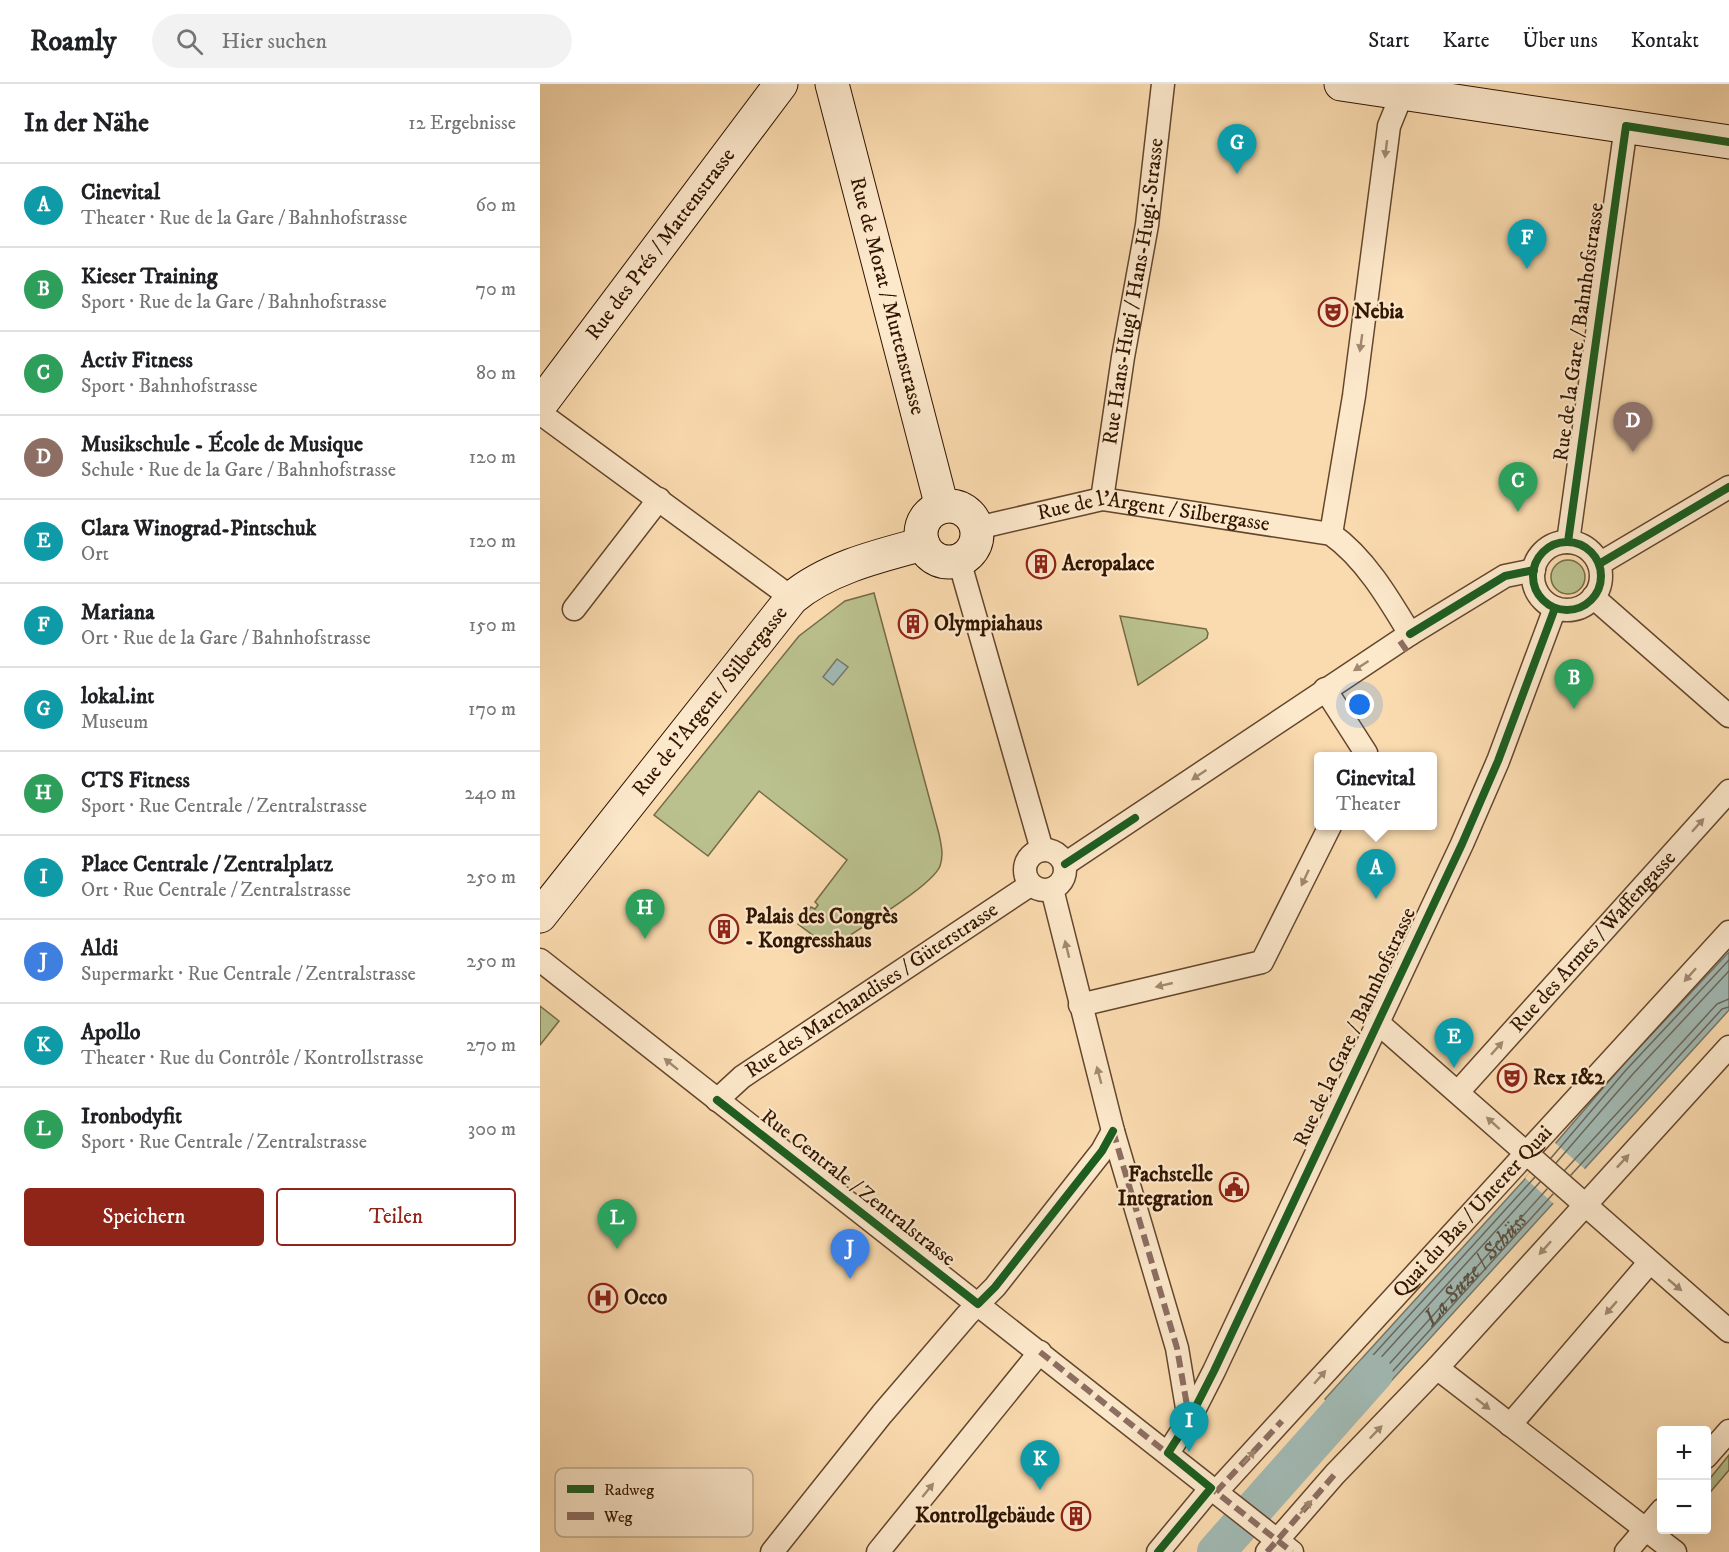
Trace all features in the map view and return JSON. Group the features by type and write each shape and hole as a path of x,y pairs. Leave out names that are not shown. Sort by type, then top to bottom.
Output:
{"main road":[{"name":"Rue des Prés / Mattenstrasse","path":"540,405 781,84"},
{"name":"Rue de Morat / Murtenstrasse","path":"832,84 942,507"},
{"path":"1341,84 1729,142"},
{"path":"942,507 960,508 968,513 977,528 976,544 967,557 959,561 938,560 923,544 921,535 927,518 942,507"},
{"name":"Rue de l'Argent / Silbergasse","path":"540,916 792,598 818,579 837,571 923,544"}],"street":[{"name":"Rue Hans-Hugi / Hans-Hugi-Strasse","path":"1101,499 1123,357 1147,225 1163,84"},
{"path":"1402,94 1389,126 1354,396 1331,534 1352,553 1379,587 1410,634"},
{"name":"Rue de la Gare / Bahnhofstrasse","path":"1568,542 1626,126"},
{"path":"540,413 792,598"},
{"path":"1599,564 1729,487"},
{"path":"574,609 658,499"},
{"name":"Rue de l'Argent / Silbergasse","path":"977,528 1101,499 1331,534"},
{"path":"1568,542 1587,548 1599,564 1599,587 1593,597 1576,609 1555,608 1540,597 1533,580 1534,570 1545,550 1568,542"},
{"path":"959,561 1042,850"},
{"path":"1041,887 1062,882 1065,864 1410,634 1505,576 1534,570"},
{"path":"1593,597 1729,716"},
{"name":"Rue de la Gare / Bahnhofstrasse","path":"1167,1453 1189,1420 1480,803 1555,608"},
{"path":"1325,689 1365,752"},
{"name":"Rue des Armes / Waffengasse","path":"1458,1092 1729,791"},
{"path":"1080,1005 1262,962 1328,830"},
{"path":"1065,864 1053,851 1042,850 1030,855 1024,866 1041,887 1080,1005 1113,1131 1176,1348 1189,1420"},
{"name":"Rue des Marchandises / Güterstrasse","path":"717,1100 742,1077 1041,887"},
{"name":"Quai du Bas / Unterer Quai","path":"1158,1552 1218,1494 1532,1158 1729,932"},
{"name":"Rue Centrale / Zentralstrasse","path":"540,960 1040,1352 1218,1494 1274,1543"},
{"path":"1377,1022 1729,1331"},
{"path":"1274,1543 1335,1474 1437,1368 1576,1197 1729,1047"},
{"path":"772,1552 882,1414 995,1287 1093,1163 1113,1131"},
{"path":"1510,1425 1649,1263"},
{"path":"878,1552 1040,1352"},
{"path":"1437,1368 1675,1552"},
{"path":"1711,1452 1729,1431"},
{"path":"1626,1552 1657,1516"}],"green space":[{"path":"1568,560 1580,565 1585,577 1580,589 1568,594 1556,589 1551,577 1556,565"},
{"path":"874,593 939,834 942,858 934,875 923,885 830,948 798,924 811,907 815,909 818,905 815,902 847,860 759,791 708,856 654,815 799,636 845,601"},
{"path":"1120,616 1206,629 1207,638 1138,685"},
{"path":"540,1006 559,1021 540,1045"},
{"path":"1729,1455 1729,1470 1711,1491 1711,1477"}],"water":[{"path":"837,659 848,667 833,685 823,677"},
{"path":"1729,952 1729,1010 1352,1424 1325,1399 1524,1180 1622,1066"}],"pier":[{"path":"1554,1142 1586,1170 1554,1204 1525,1178"}],"waterway":[{"name":"La Suze / Schüss","path":"1216,1552 1374,1374"}],"marked path":[{"path":"1400,641 1409,654"},
{"path":"1113,1131 1177,1348 1189,1417"},
{"path":"1040,1352 1172,1457"},
{"path":"1216,1492 1282,1421"},
{"path":"1267,1552 1335,1474"},
{"path":"1207,1485 1292,1552"}],"cycle path":[{"path":"1568,542 1626,126 1729,142"},
{"path":"1599,564 1729,487"},
{"path":"1567,542 1580,545 1591,552 1598,563 1601,576 1598,589 1591,600 1580,607 1567,610 1554,607 1543,600 1536,589 1533,576 1536,563 1543,552 1554,545 1567,542"},
{"path":"1410,634 1505,576 1534,570"},
{"path":"1158,1552 1211,1488 1168,1453 1189,1420 1214,1371 1462,844 1498,761 1555,608"},
{"path":"1065,864 1135,818"},
{"path":"717,1100 978,1304 995,1287 1102,1151 1113,1131"}],"place":[{"name":"lokal.int","path":"1237,174"},
{"name":"Mariana","path":"1527,269"},
{"name":"Nebia","path":"1333,312"},
{"name":"Musikschule - École de Musique","path":"1633,452"},
{"name":"Activ Fitness","path":"1518,512"},
{"name":"Aeropalace","path":"1041,564"},
{"name":"Olympiahaus","path":"913,624"},
{"name":"Kieser Training","path":"1574,709"},
{"name":"Cinevital","path":"1376,899"},
{"name":"Palais des Congrès - Kongresshaus","path":"724,929"},
{"name":"CTS Fitness","path":"645,939"},
{"name":"Clara Winograd-Pintschuk","path":"1454,1068"},
{"name":"Rex 1&2","path":"1512,1078"},
{"name":"Fachstelle Integration","path":"1234,1187"},
{"name":"Ironbodyfit","path":"617,1249"},
{"name":"Aldi","path":"850,1279"},
{"name":"Occo","path":"603,1298"},
{"name":"Place Centrale / Zentralplatz","path":"1189,1452"},
{"name":"Apollo","path":"1040,1490"},
{"name":"Kontrollgebäude","path":"1076,1516"}]}
